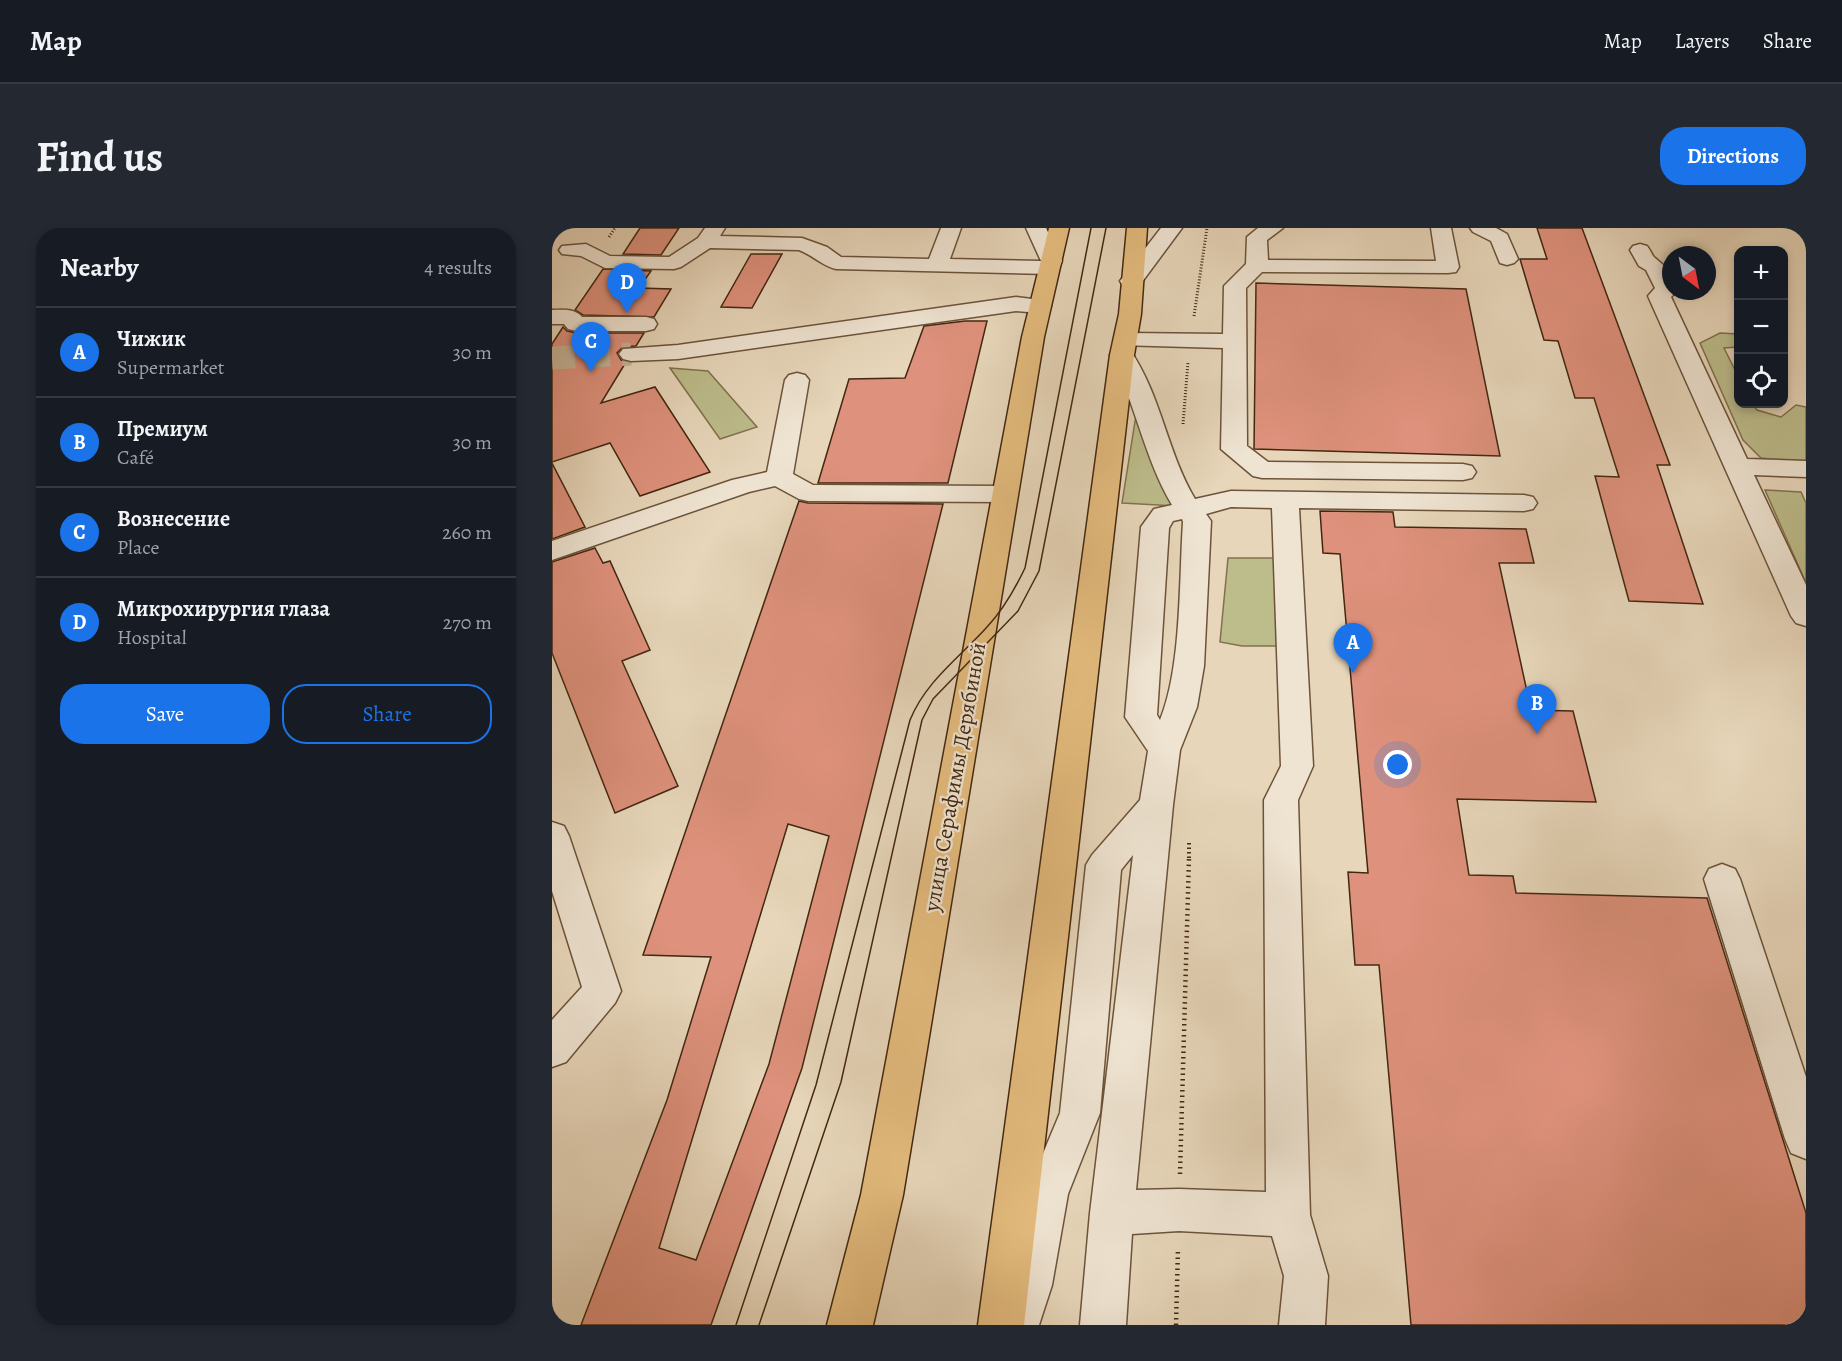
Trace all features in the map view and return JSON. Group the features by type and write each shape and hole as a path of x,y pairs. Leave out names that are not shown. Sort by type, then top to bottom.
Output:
{"main road":[{"name":"улица Серафимы Дерябиной","path":"850,1325 882,1195 1004,494 1040,306 1059,228"},
{"path":"1001,1325 1137,228"},
{"path":"841,1325 882,1195"}],"street":[{"path":"937,265 951,228"},
{"path":"569,250 586,250 605,262 674,263 711,235 801,244 820,251 836,263 1050,264 1036,228"},
{"path":"1131,281 1172,228"},
{"path":"1257,266 1257,237 1273,228"},
{"path":"1441,228 1448,267 1257,266 1235,286 1234,449 1262,470 1463,472"},
{"path":"1480,228 1500,238 1507,259"},
{"path":"1640,250 1646,262 1655,266 1667,289 1659,296 1806,616"},
{"path":"632,354 678,352 1016,304 1040,306"},
{"path":"552,317 570,317 576,324 646,324"},
{"path":"1103,1325 1112,1213 1156,805 1164,750 1181,707 1189,666 1197,521 1186,509 1161,456 1124,347 1235,341"},
{"path":"779,477 797,380"},
{"path":"1738,467 1806,469"},
{"path":"552,551 741,486 779,477 808,493 1004,494"},
{"path":"1186,509 1231,499 1524,503"},
{"path":"1285,500 1297,766 1281,800 1288,1215 1306,1275 1302,1325"},
{"path":"1016,1325 1029,1285 1047,1194 1080,1113 1104,865 1156,805"},
{"path":"552,836 562,900 602,991 552,1049"},
{"path":"1722,879 1806,1139"},
{"path":"1112,1213 1179,1210 1288,1215"}],"path":[{"path":"1176,1325 1189,838"}],"shaded area":[{"path":"1720,333 1734,334 1734,347 1724,348 1734,368 1734,408 1756,408 1781,417 1796,405 1806,407 1806,461 1801,463 1761,458 1743,440 1700,343"},
{"path":"670,368 708,371 757,427 720,439"},
{"path":"1137,409 1176,506 1122,503"},
{"path":"1765,490 1801,492 1806,503 1806,583"},
{"path":"1228,558 1277,558 1286,646 1242,646 1220,642"}],"building":[{"path":"640,228 679,228 661,255 623,254"},
{"path":"1537,228 1582,228 1670,465 1657,465 1703,604 1629,601 1595,476 1619,477 1594,398 1575,398 1558,341 1544,340 1520,259 1547,259"},
{"path":"751,254 782,254 752,308 721,307"},
{"path":"603,269 651,271 639,288 671,289 654,317 583,315 575,310"},
{"path":"1256,283 1466,289 1500,456 1254,449"},
{"path":"987,321 948,483 818,483 849,379 905,378 924,326"},
{"path":"563,327 567,331 576,333 644,333 636,346 623,347 617,353 621,360 626,362 601,403 655,387 710,472 640,496 610,443 552,462 552,344"},
{"path":"552,463 585,527 552,539"},
{"path":"799,501 808,503 943,504 802,1068 711,1325 581,1325 667,1100 711,957 643,955","holes":["788,824 829,836 769,1064 696,1260 659,1248"]},
{"path":"1320,511 1393,512 1395,527 1526,529 1534,563 1499,563 1531,710 1573,711 1596,802 1457,799 1469,875 1513,876 1516,893 1707,898 1806,1213 1806,1325 1411,1325 1379,965 1355,965 1348,872 1368,873 1340,554 1323,553"},
{"path":"595,548 603,563 610,561 650,650 622,661 678,786 615,813 552,653 552,562"}],"tunnel":[{"path":"552,358 631,354"}],"tram line":[{"path":"736,1325 816,1085 910,720 934,682 998,614 1025,568 1091,228"},
{"path":"759,1325 841,1082 922,720 933,699 1018,611 1039,571 1106,228"}],"place":[{"name":"Микрохирургия глаза","path":"627,313"},
{"name":"Вознесение","path":"591,372"},
{"name":"Чижик","path":"1353,673"},
{"name":"Премиум","path":"1537,734"}]}
